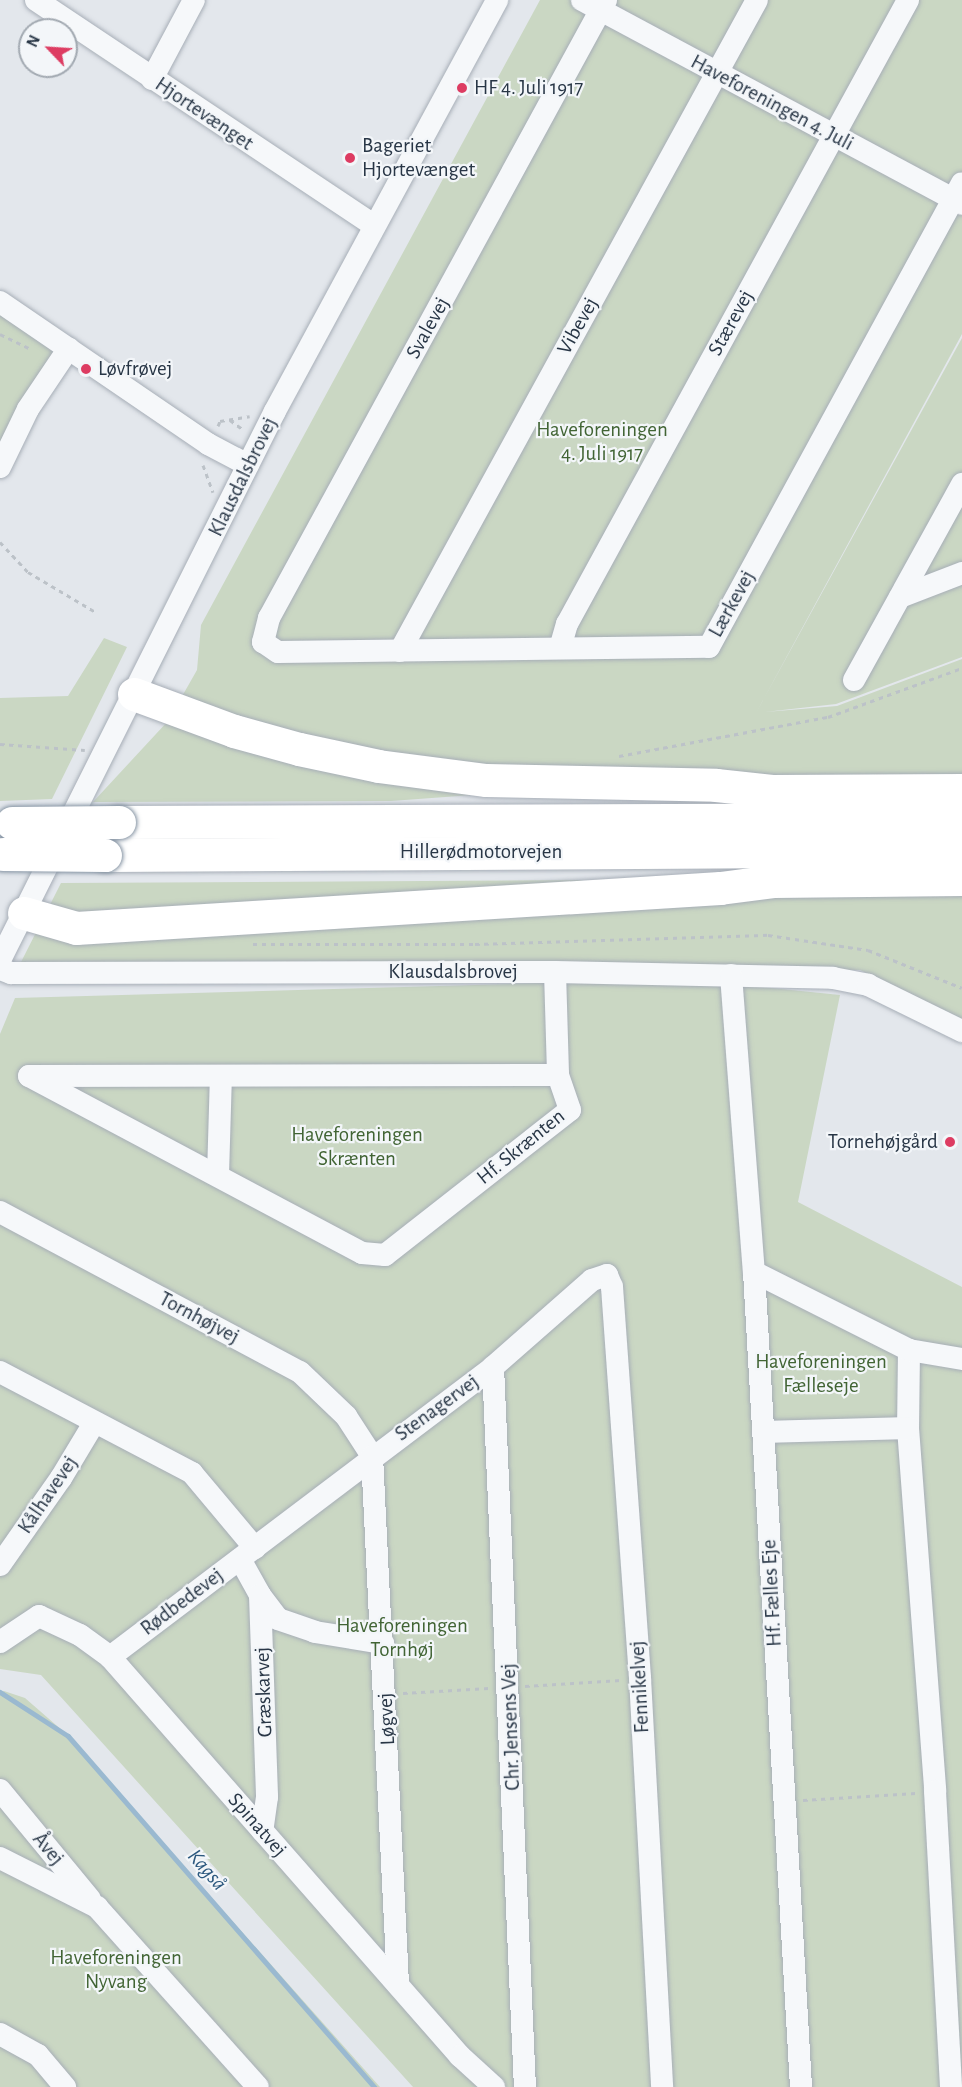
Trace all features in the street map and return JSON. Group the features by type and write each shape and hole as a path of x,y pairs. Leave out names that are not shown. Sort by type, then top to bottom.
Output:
{"highway":[{"path":"134,694 234,732 378,766 486,780 716,785 772,791 962,790"},
{"path":"466,821 532,803 714,800 772,791"},
{"name":"Hillerødmotorvejen","path":"4,838 119,822 962,819"},
{"name":"Hillerødmotorvejen","path":"4,838 105,855 962,850"},
{"path":"402,852 470,870 723,875 772,881"},
{"path":"24,914 76,928 720,888 772,881 962,879"}],"street":[{"name":"Hjortevænget","path":"36,0 374,225"},
{"path":"152,79 194,0"},
{"name":"Klausdalsbrovej","path":"0,960 248,465 374,225 497,0"},
{"name":"Vibevej","path":"400,651 757,0"},
{"name":"Stærevej","path":"560,648 567,624 908,0"},
{"name":"Haveforeningen 4. Juli","path":"596,3 716,74 833,136 959,196"},
{"name":"Svalevej","path":"278,652 263,642 269,618 596,3"},
{"name":"Lærkevej","path":"278,652 709,647 959,196"},
{"path":"0,302 208,444 248,465"},
{"path":"0,467 28,409 69,348"},
{"path":"854,680 962,484"},
{"path":"900,597 962,573"},
{"name":"Klausdalsbrovej","path":"0,969 11,973 555,972 832,978 868,985 962,1030"},
{"path":"555,972 558,1075"},
{"name":"Hf. Fælles Eje","path":"731,975 754,1272 801,2087"},
{"name":"Hf. Skrænten","path":"558,1075 570,1110 385,1255 362,1254 218,1174 29,1076 221,1076 558,1075"},
{"path":"218,1174 221,1076"},
{"name":"Tornhøjvej","path":"0,1212 300,1372 346,1416 372,1456"},
{"path":"754,1272 909,1350 962,1359"},
{"name":"Stenagervej","path":"247,1554 372,1456 493,1367 592,1280 607,1275 612,1287"},
{"name":"Fennikelvej","path":"612,1287 640,1678 662,2087"},
{"path":"909,1350 908,1428 935,1791 951,2087"},
{"name":"Chr. Jensens Vej","path":"493,1367 525,2087"},
{"path":"0,1372 198,1477 247,1554"},
{"name":"Kålhavevej","path":"0,1565 61,1478 94,1423"},
{"path":"764,1432 908,1428"},
{"name":"Løgvej","path":"372,1456 398,1983"},
{"name":"Græskarvej","path":"247,1554 260,1595 267,1797 262,1831"},
{"name":"Rødbedevej","path":"110,1657 247,1554"},
{"path":"260,1595 278,1619 315,1632 383,1643"},
{"name":"Spinatvej","path":"0,1642 39,1616 80,1635 110,1657 460,2056 494,2087"},
{"name":"Åvej","path":"0,1790 97,1907 258,2087"},
{"path":"0,1858 97,1907"},
{"path":"0,2034 38,2055 65,2087"}],"path":[{"path":"222,520 202,460 220,421 255,416 251,421"},
{"path":"230,420 243,431 248,427"},
{"path":"0,542 28,572 94,611"},
{"path":"612,758 828,717 962,668"},
{"path":"0,744 83,750"},
{"path":"252,944 475,944 768,935 868,950 962,988"},
{"path":"783,1801 935,1791"}],"green space":[{"name":"Haveforeningen 4. Juli 1917","path":"540,0 962,0 962,334 756,713 962,338 962,657 836,704 765,712 837,706 962,659 962,777 716,777 391,801 93,802 168,721 197,670 201,625"},
{"path":"0,314 57,352 0,458"},
{"path":"104,638 127,647 52,799 0,801 0,698 68,696"},
{"path":"582,880 614,904 756,893 962,893 962,1019 860,970 18,968 61,883"},
{"path":"683,979 840,995 798,1202 962,1287 962,2087 413,2087 41,1675 0,1669 0,1034 15,998"},
{"name":"Haveforeningen Nyvang","path":"4,1691 25,1698 64,1732 380,2087 0,2087 0,1692"}],"waterway":[{"name":"Kagså","path":"0,1692 68,1736 374,2087"}],"place":[{"name":"HF 4. Juli 1917","path":"462,88"},
{"name":"Bageriet Hjortevænget","path":"350,158"},
{"name":"Løvfrøvej","path":"86,369"},
{"name":"Tornehøjgård","path":"950,1142"}],"park label":[{"name":"Haveforeningen Skrænten","path":"357,1147"},
{"name":"Haveforeningen Fælleseje","path":"821,1374"},
{"name":"Haveforeningen Tornhøj","path":"402,1638"}]}
